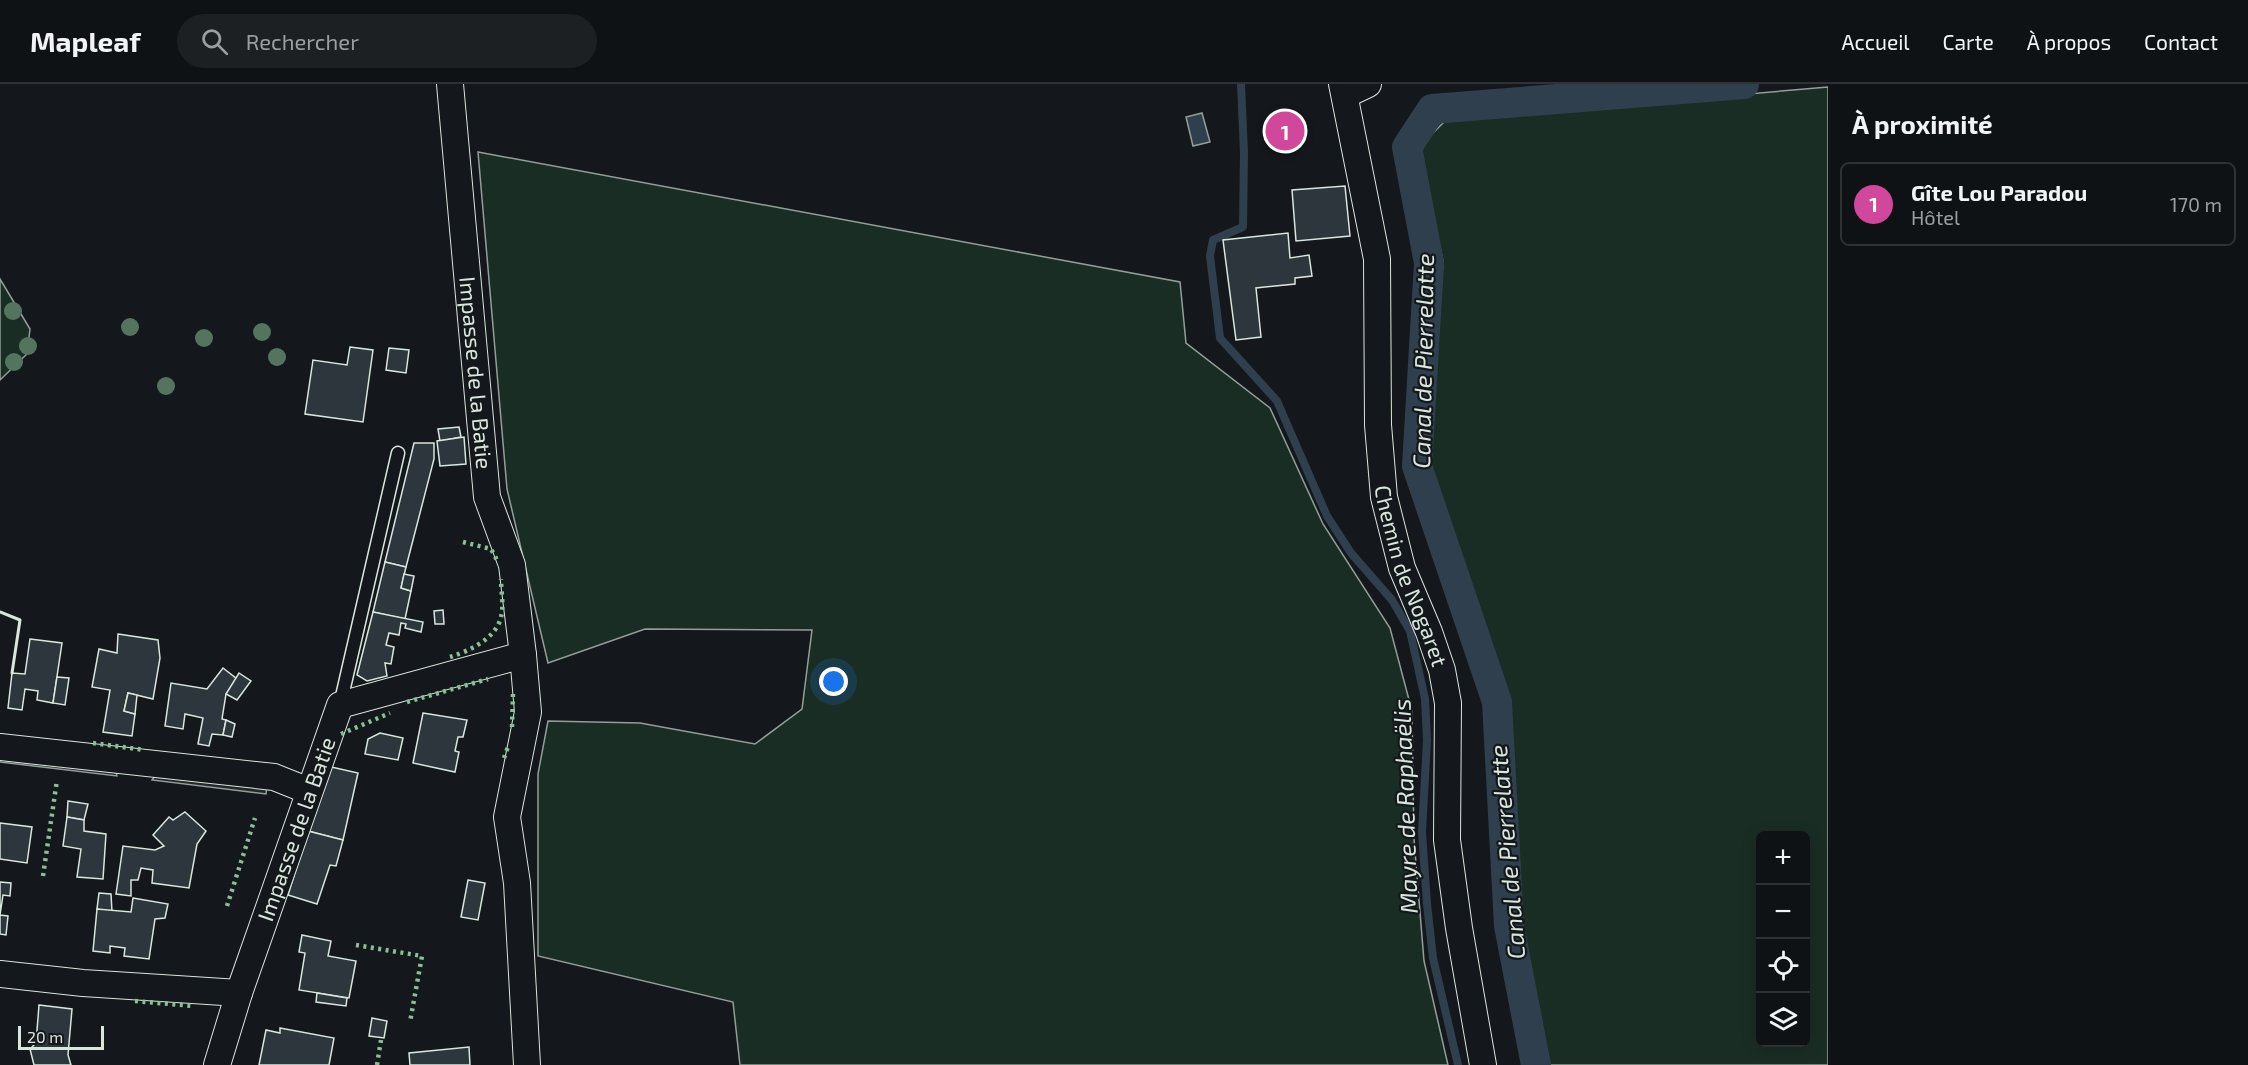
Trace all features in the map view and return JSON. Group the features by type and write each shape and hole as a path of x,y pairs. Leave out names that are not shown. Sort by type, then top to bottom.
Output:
{"street":[{"name":"Impasse de la Batie","path":"450,84 487,497 512,565 528,712 507,817 517,883 527,1065"},
{"path":"1343,90 1368,84"},
{"name":"Chemin de Nogaret","path":"1343,90 1377,259 1378,425 1384,497 1402,568 1430,632 1442,670 1448,703 1447,840 1459,928 1483,1065"},
{"path":"340,705 523,655"},
{"name":"Impasse de la Batie","path":"217,1065 239,993 340,705"},
{"path":"0,747 274,777 309,791"},
{"path":"0,974 83,983 239,993"}],"lane":[{"path":"340,705 398,453"}],"green space":[{"path":"1828,87 1828,1065 1544,1065 1516,920 1505,695 1429,470 1443,261 1418,148 1446,120"},
{"path":"478,152 1180,282 1186,343 1270,408 1323,524 1390,628 1412,711 1414,839 1424,961 1448,1065 740,1065 733,1002 538,956 538,774 548,721 640,723 755,744 802,709 812,630 645,629 548,663 507,489"},
{"path":"0,279 30,329 27,354 0,380"}],"shaded area":[{"path":"0,753 115,767 117,776 0,762"},
{"path":"156,775 267,786 266,794 152,780"}],"water":[{"path":"1202,113 1210,142 1193,146 1186,117"}],"building":[{"path":"1345,186 1350,236 1296,241 1292,190"},
{"path":"1288,233 1290,258 1309,255 1312,276 1295,278 1295,284 1256,288 1261,337 1236,340 1223,240"},
{"path":"350,347 373,350 363,422 305,414 313,360 347,365"},
{"path":"389,348 409,350 406,373 386,370"},
{"path":"459,427 461,437 440,441 438,429"},
{"path":"464,437 466,464 440,466 437,441"},
{"path":"414,443 434,443 434,459 406,567 385,562"},
{"path":"385,562 406,567 401,588 411,591 405,619 373,612"},
{"path":"404,574 414,576 411,591 401,588"},
{"path":"443,610 444,624 435,624 434,611"},
{"path":"373,612 423,622 421,632 405,628 406,624 401,623 399,635 389,633 386,645 394,647 391,664 385,663 387,676 367,681 357,675"},
{"path":"118,634 158,640 160,658 153,699 128,693 124,711 135,714 132,736 103,732 110,690 92,687 99,649 117,653"},
{"path":"30,639 62,643 53,703 37,700 38,691 25,689 22,710 8,708 12,673 25,674"},
{"path":"223,668 237,679 226,694 222,719 226,720 223,735 212,734 209,746 198,744 203,718 185,714 183,729 165,726 171,683 207,689"},
{"path":"239,673 251,681 237,700 226,694"},
{"path":"57,677 69,678 65,705 53,703"},
{"path":"128,693 137,695 135,714 124,711"},
{"path":"423,713 467,720 463,737 458,737 455,751 459,752 455,772 413,763"},
{"path":"226,720 235,724 232,737 223,735"},
{"path":"380,733 403,738 398,760 365,754 368,739"},
{"path":"327,766 358,773 343,840 308,831"},
{"path":"68,801 88,804 84,820 67,817"},
{"path":"185,812 206,831 197,844 189,888 152,883 153,870 141,868 138,880 131,880 131,896 116,894 123,846 155,850 164,846 153,835 169,817 173,820"},
{"path":"67,817 84,820 84,831 106,834 103,879 77,877 81,849 63,846"},
{"path":"0,823 32,827 27,863 0,859"},
{"path":"308,831 343,840 336,866 330,865 317,904 288,895"},
{"path":"468,880 485,883 478,920 461,917"},
{"path":"0,882 11,883 10,896 3,895 0,915"},
{"path":"99,893 111,894 112,912 97,909"},
{"path":"133,898 168,904 165,918 155,919 149,959 124,956 125,948 110,946 110,953 93,951 97,909 131,912"},
{"path":"0,915 8,916 6,935 0,934"},
{"path":"302,935 331,941 328,956 356,961 349,998 299,990 305,953 299,952"},
{"path":"317,993 347,998 346,1006 316,1002"},
{"path":"39,1005 72,1009 68,1055 71,1065 34,1065 30,1049 36,1043"},
{"path":"372,1018 387,1021 384,1038 369,1036"},
{"path":"280,1028 334,1038 329,1065 259,1065 266,1030 280,1033"},
{"path":"469,1047 470,1065 410,1065 409,1053"}],"waterway":[{"name":"Mayre de Raphaëlis","path":"1241,84 1244,153 1243,227 1213,240 1210,256 1220,338 1277,401 1327,516 1351,553 1392,600 1410,631 1425,699 1427,740 1422,832 1427,904 1433,958 1458,1065"},
{"name":"Canal de Pierrelatte","path":"1536,1065 1509,926 1497,702 1417,466 1429,263 1407,147 1432,109 1744,84"}],"hedge":[{"path":"463,542 491,549 498,562"},
{"path":"450,657 481,643 494,632 501,617 501,579"},
{"path":"407,702 488,679"},
{"path":"512,727 513,694"},
{"path":"341,734 390,713"},
{"path":"93,743 145,750"},
{"path":"504,758 509,744"},
{"path":"43,876 57,780"},
{"path":"227,906 255,818"},
{"path":"356,945 422,956 410,1022"},
{"path":"135,1001 194,1006"},
{"path":"377,1065 381,1040"}],"wall":[{"path":"0,612 20,620 12,673"}],"place":[{"name":"Gîte Lou Paradou","path":"1285,131"}]}
